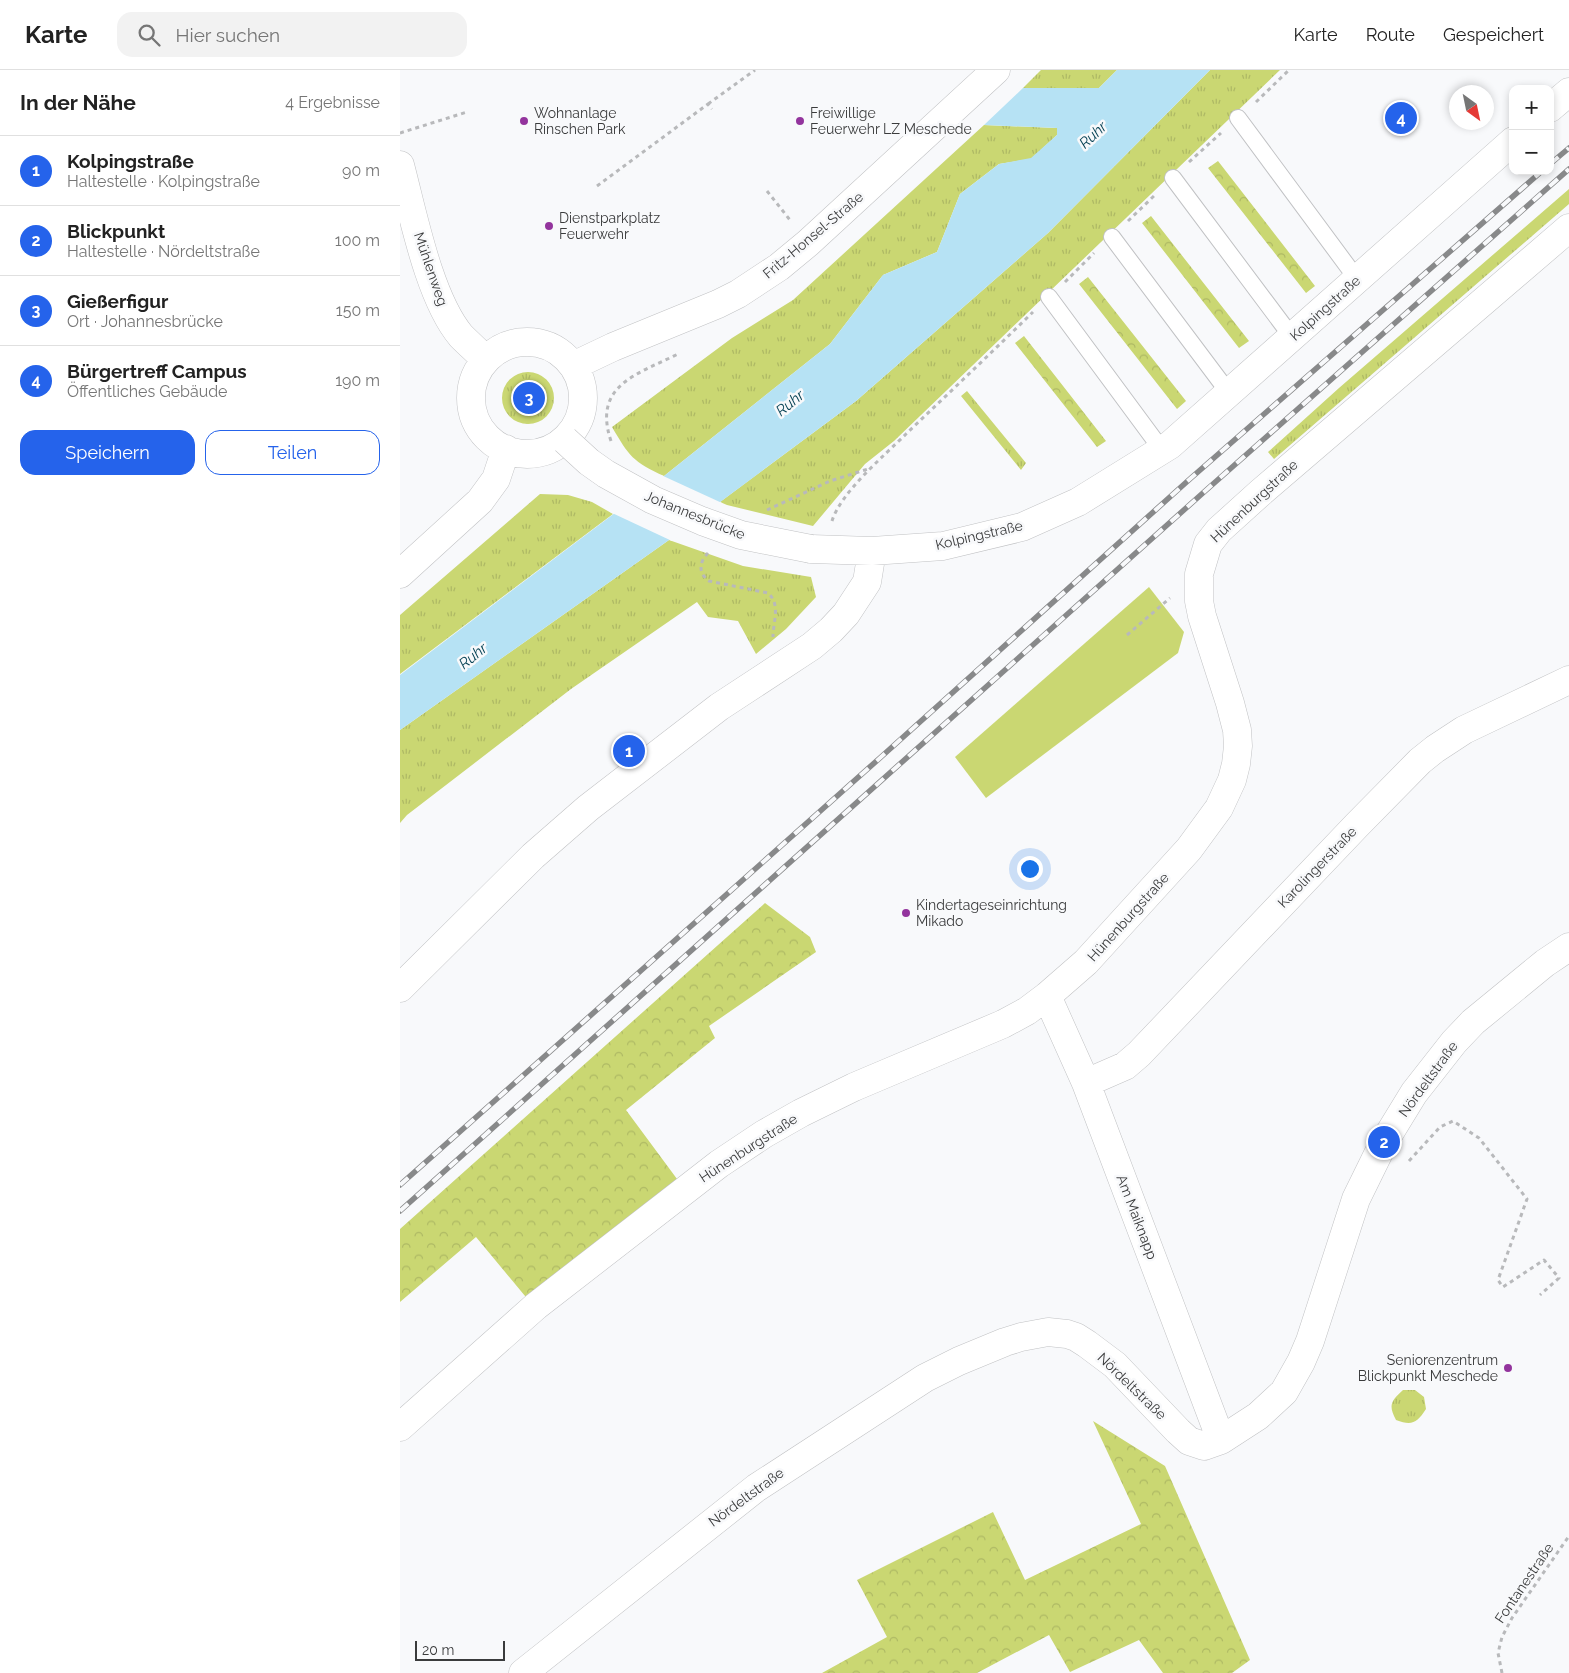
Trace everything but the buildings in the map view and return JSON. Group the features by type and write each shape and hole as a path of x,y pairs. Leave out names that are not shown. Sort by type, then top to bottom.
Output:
{"street":[{"name":"Fritz-Honsel-Straße","path":"573,366 621,343 718,304 738,294 779,267 996,70"},
{"path":"1554,105 1569,92"},
{"name":"Kolpingstraße","path":"872,551 943,546 1022,526 1078,502 1162,450 1509,145"},
{"name":"Mühlenweg","path":"400,165 435,288 449,318 461,335 486,360"},
{"name":"Hünenburgstraße","path":"400,1428 536,1306 719,1164 764,1134 801,1113 854,1087 1003,1024 1027,1011 1086,962 1189,850 1219,808 1232,780 1238,746 1237,730 1200,608 1198,590 1199,574 1208,544 1219,530 1265,488 1569,228"},
{"path":"531,342 547,346 562,354 573,366 580,380 583,396 581,412 575,427 565,440 551,448 536,453 521,453 506,449 490,440 480,426 473,410 472,392 476,375 486,360 499,350 514,343 531,342"},
{"name":"Johannesbrücke","path":"565,440 589,462 606,474 653,500 741,536 811,549 872,551"},
{"path":"400,574 480,501 496,480 506,449"},
{"path":"400,988 533,856 588,808 719,707 812,646 831,630 846,614 867,582 872,551"},
{"name":"Karolingerstraße","path":"1086,1083 1119,1069 1139,1054 1357,825 1427,755 1464,730 1569,680"},
{"name":"Nördeltstraße","path":"523,1673 756,1488 925,1378 1004,1342 1048,1332 1076,1337 1115,1365 1189,1441 1204,1446 1221,1440 1258,1416 1284,1392 1302,1362 1356,1199 1384,1142 1414,1093 1454,1042 1473,1022 1545,963 1569,947"},
{"name":"Am Maiknapp","path":"1047,996 1086,1083 1221,1440"}],"lane":[{"path":"1238,118 1358,279"},
{"path":"1172,178 1292,337"},
{"path":"1112,236 1228,393"},
{"path":"1049,297 1162,450"}],"path":[{"path":"597,186 755,70"},
{"path":"708,104 712,109"},
{"path":"400,133 467,112"},
{"path":"767,191 808,242"},
{"path":"831,523 846,496 871,468"},
{"path":"1127,635 1199,574"},
{"path":"1408,1162 1440,1127 1453,1121 1479,1138 1527,1199 1498,1280 1503,1287 1544,1260 1559,1278 1540,1295"},
{"name":"Fontanestraße","path":"1502,1673 1498,1653 1502,1637 1512,1618 1569,1536"}],"green space":[{"path":"1041,70 1117,70 1099,88 1023,88"},
{"path":"1210,70 1280,70 894,441 865,464 813,526 720,502 856,401 1048,233"},
{"path":"984,125 1057,128 1057,135 1031,159 999,164 960,194 937,252 883,275 830,344 664,476 645,467 628,452 612,427 732,338 793,300"},
{"path":"1218,161 1315,286 1306,293 1208,168"},
{"path":"1569,189 1569,204 1274,459 1268,452"},
{"path":"1151,216 1249,341 1239,348 1142,223"},
{"path":"1088,277 1186,401 1177,409 1079,284"},
{"path":"1024,336 1106,441 1097,447 1015,343"},
{"path":"523,372 533,372 547,379 554,393 554,403 547,417 533,424 523,424 513,420 506,413 502,403 502,393 506,383 513,376"},
{"path":"967,391 1026,463 1021,470 961,396"},
{"path":"540,494 568,495 592,502 613,514 400,674 400,615"},
{"path":"669,540 743,566 811,577 816,597 786,629 756,654 738,621 708,617 697,602 571,689 407,815 400,823 400,730"},
{"path":"1149,587 1184,632 1178,653 986,798 955,757"},
{"path":"765,903 810,937 816,952 709,1026 715,1038 626,1110 680,1183 530,1302 476,1237 400,1302 400,1229"},
{"path":"1403,1390 1415,1390 1424,1397 1426,1409 1414,1422 1406,1423 1396,1420 1392,1411 1393,1400"},
{"path":"1093,1421 1165,1466 1250,1660 1232,1673 1163,1673 1139,1640 1070,1672 1049,1635 977,1673 822,1673 887,1637 857,1580 993,1512 1025,1580 1141,1524"}],"water":[{"name":"Ruhr","path":"1117,70 1210,70 1048,233 856,401 669,540 400,730 400,675 664,476 830,344 883,275 937,252 960,194 999,164 1031,158 1057,135 1057,128 984,125 1023,88 1099,88"}],"pier":[{"path":"661,475 722,503 672,541 610,512"}],"railway":[{"path":"1554,161 1569,148"},
{"path":"400,1211 1204,492 1569,169"},
{"path":"400,1185 1191,478 1537,175"}],"place":[{"name":"Bürgertreff Campus","path":"1401,118"},
{"name":"Wohnanlage Rinschen Park","path":"524,121"},
{"name":"Freiwillige Feuerwehr LZ Meschede","path":"800,121"},
{"name":"Dienstparkplatz Feuerwehr","path":"549,226"},
{"name":"Gießerfigur","path":"529,398"},
{"name":"Kolpingstraße","path":"629,751"},
{"name":"Kindertageseinrichtung Mikado","path":"906,913"},
{"name":"Blickpunkt","path":"1384,1142"},
{"name":"Seniorenzentrum Blickpunkt Meschede","path":"1508,1368"}]}
